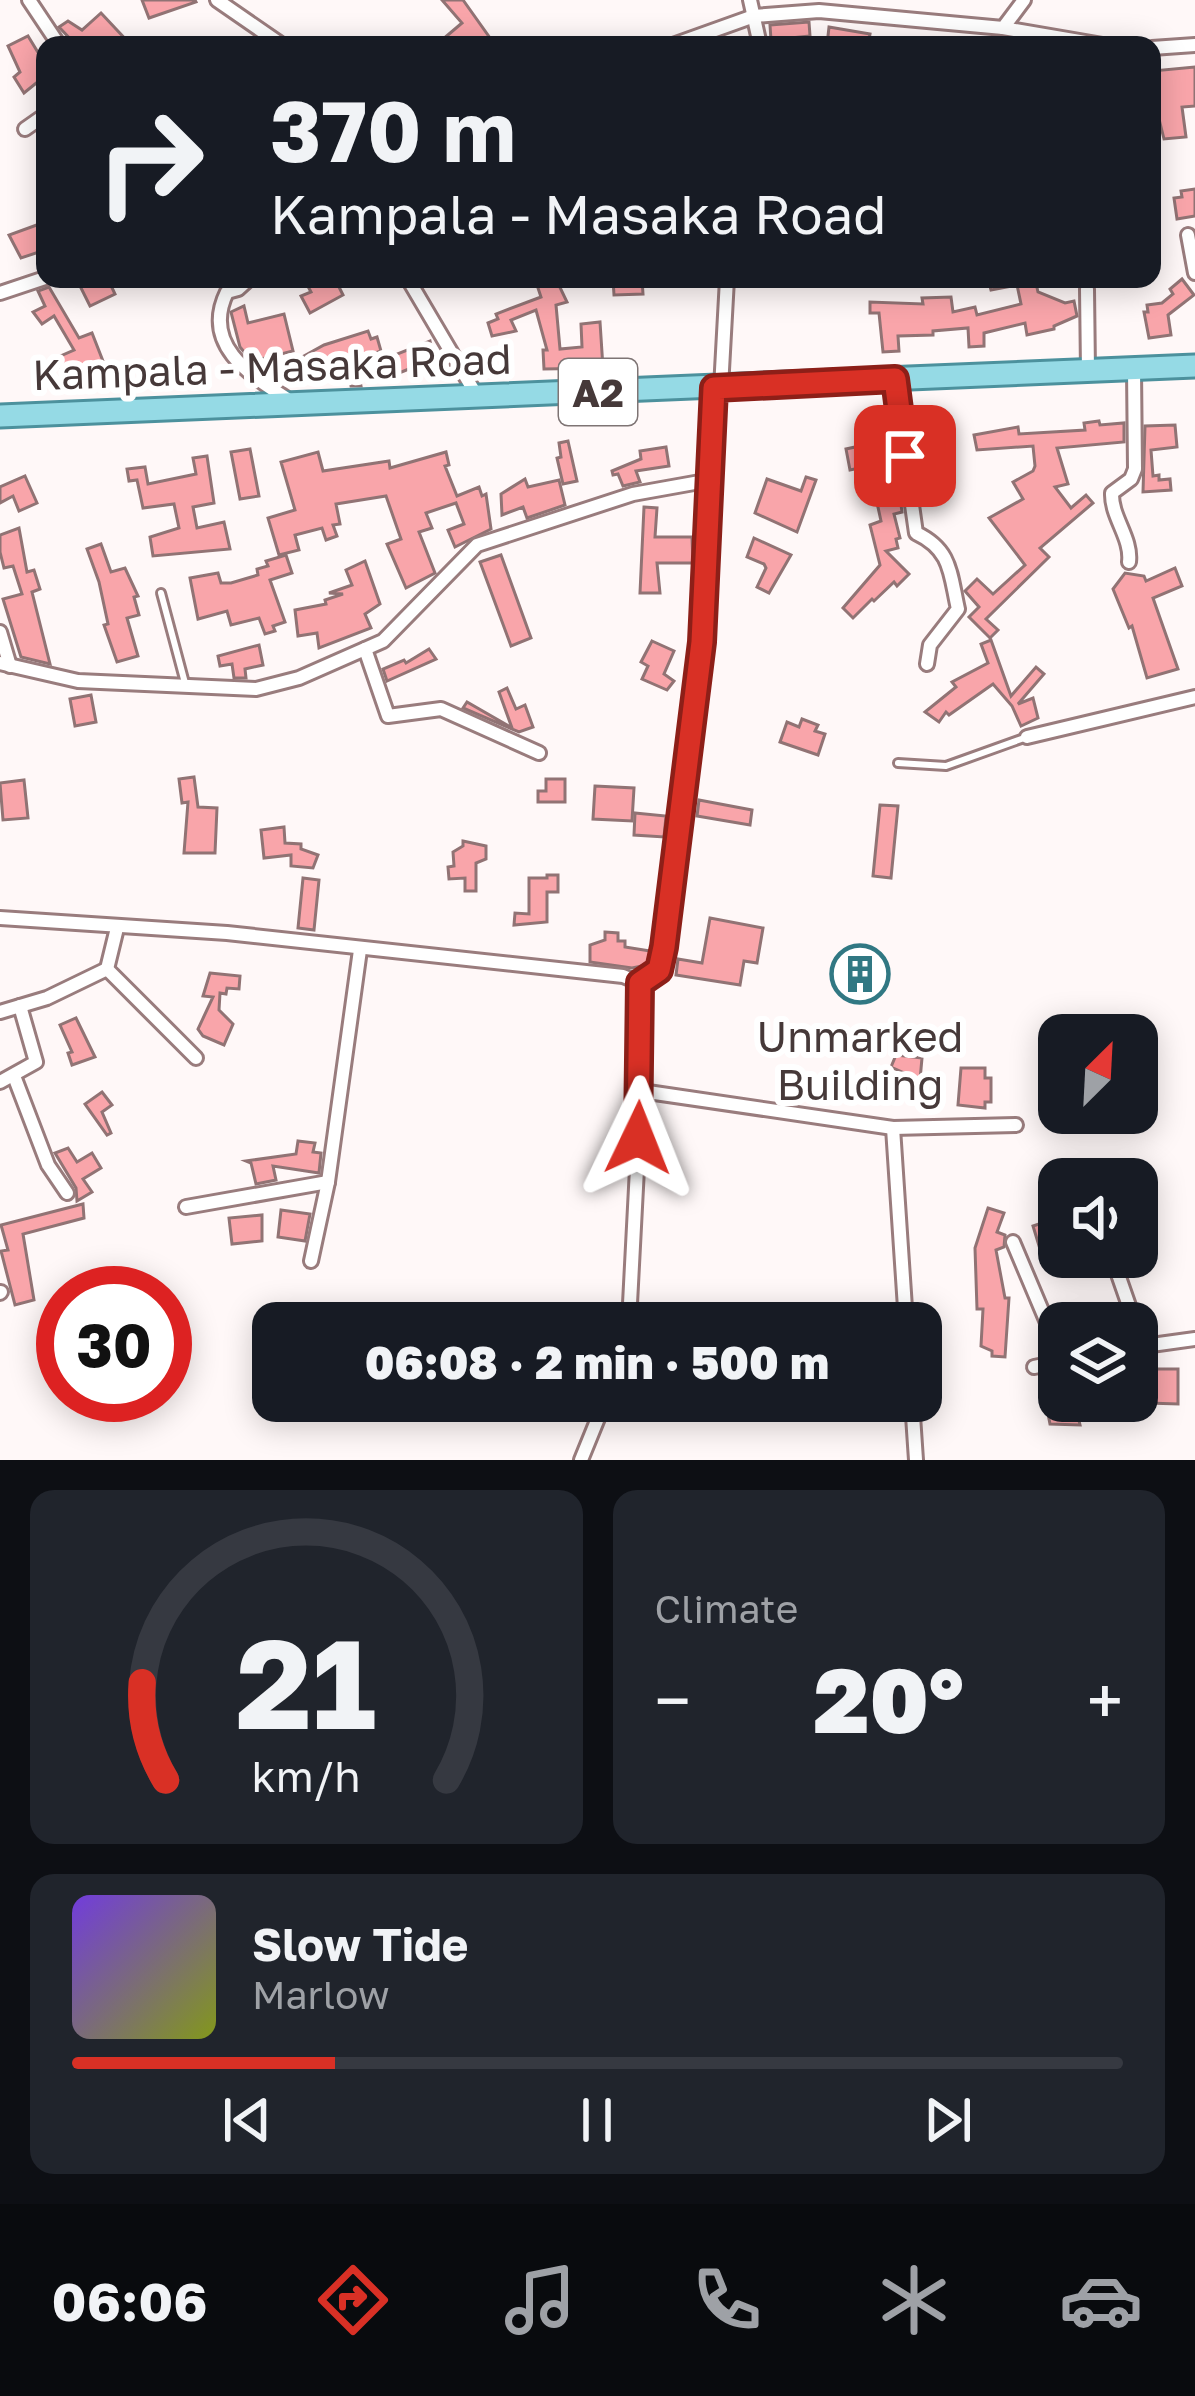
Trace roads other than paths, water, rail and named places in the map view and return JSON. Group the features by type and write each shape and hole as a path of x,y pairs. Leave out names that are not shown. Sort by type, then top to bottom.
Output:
{"main road":[{"name":"Kampala - Masaka Road","path":"0,416 1195,366"}],"street":[{"path":"29,0 53,36"},
{"path":"217,0 269,36"},
{"path":"750,0 758,36"},
{"path":"1004,28 1024,0"},
{"path":"698,36 754,16 821,6 1051,36"},
{"path":"1161,47 1195,45"},
{"path":"26,129 36,122"},
{"path":"1188,235 1195,273"},
{"path":"0,293 36,281"},
{"path":"239,288 227,292 222,303 220,330 231,357 295,404"},
{"path":"413,288 477,396"},
{"path":"640,983 659,970 664,947 702,642 726,288"},
{"path":"1087,289 1088,372"},
{"path":"1129,562 1111,502 1112,493 1136,469 1133,370"},
{"path":"895,379 916,533 936,543 946,559 958,609 930,645 927,664"},
{"path":"0,632 5,665 78,681 256,689 299,678 383,641 478,545 633,494 711,480"},
{"path":"365,649 388,716 441,709 539,753"},
{"path":"1027,736 1195,697"},
{"path":"0,918 172,928 623,976 640,983"},
{"path":"107,969 117,928"},
{"path":"311,1261 328,1182 361,950"},
{"path":"0,1012 107,969"},
{"path":"107,969 196,1058"},
{"path":"629,1302 641,1091 640,983"},
{"path":"20,1006 36,1062 7,1079 48,1166 67,1193"},
{"path":"641,1091 893,1128 1016,1125"},
{"path":"893,1128 905,1302"},
{"path":"186,1207 328,1182"},
{"path":"1013,1242 1038,1302"},
{"path":"1158,1344 1195,1340"},
{"path":"1034,1367 1038,1366"},
{"path":"581,1460 596,1422"},
{"path":"913,1422 916,1460"}],"lane":[{"path":"161,593 186,685"},
{"path":"898,763 946,766 1027,736"}],"place":[{"name":"Unmarked Building","path":"860,974"}]}
